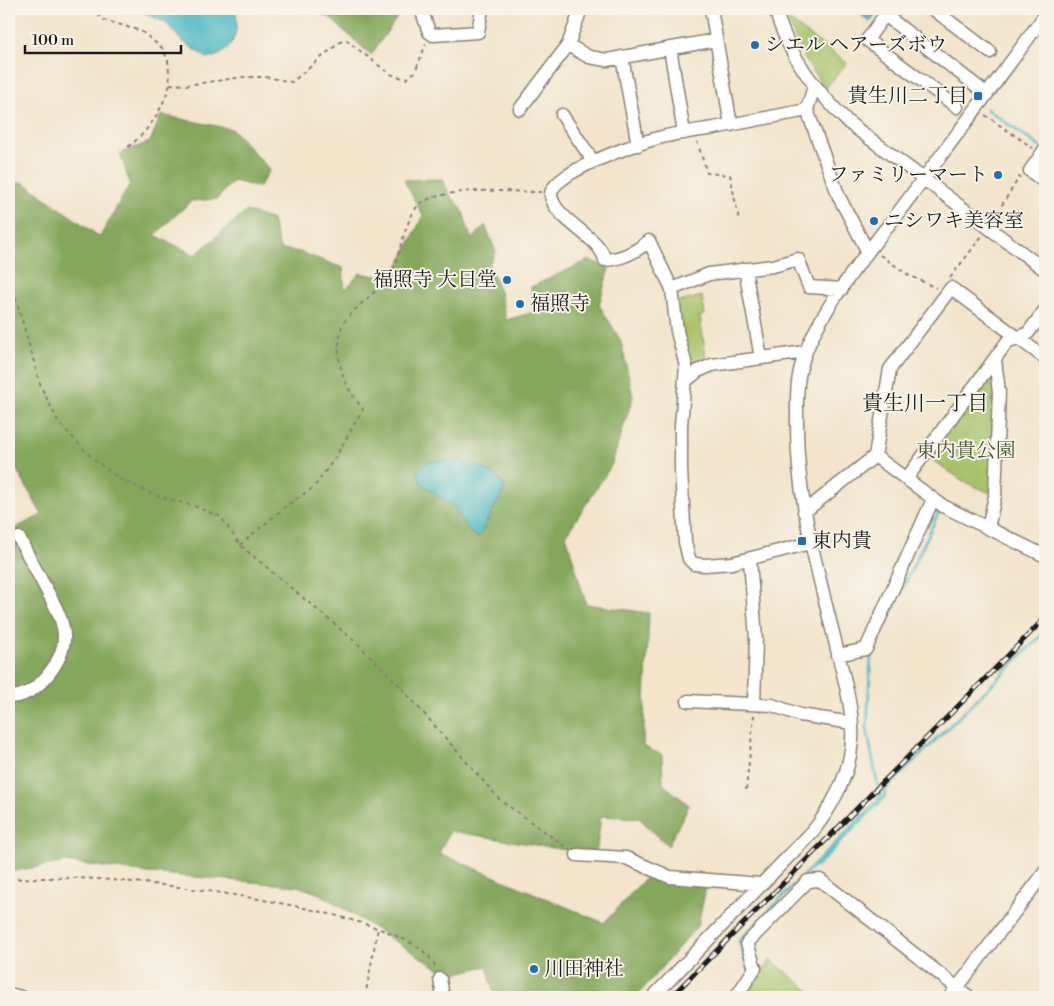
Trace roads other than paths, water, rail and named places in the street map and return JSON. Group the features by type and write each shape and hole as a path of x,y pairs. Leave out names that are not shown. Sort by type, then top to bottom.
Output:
{"street":[{"path":"421,9 433,35 478,32 482,9"},
{"path":"520,109 568,45 582,9"},
{"path":"711,9 731,125"},
{"path":"775,9 791,51 814,86 849,123 997,232 1045,270"},
{"path":"932,9 990,52"},
{"path":"958,107 867,40 887,12 987,94"},
{"path":"653,997 813,831 829,812 840,788 850,757 852,723 838,655 810,544 800,488 796,432 798,386 805,352 821,320 870,250 1044,20"},
{"path":"568,45 589,57 598,59 622,57 716,40"},
{"path":"670,48 690,132"},
{"path":"622,57 638,145"},
{"path":"814,86 807,110 840,197 870,250"},
{"path":"807,110 657,138 593,161 562,178 551,192 553,204 604,253 605,260 615,260 634,252 649,241 672,289 677,331 686,366 681,425 681,470 685,542 689,559 694,564 705,565 750,560 810,544"},
{"path":"562,115 593,161"},
{"path":"1041,150 1030,171 1045,182"},
{"path":"672,289 710,274 773,266 798,259 809,287 842,289"},
{"path":"745,269 761,358"},
{"path":"804,512 875,456 890,368 949,292 1018,337 1045,358"},
{"path":"907,478 1007,342 1028,333 1045,310"},
{"path":"686,380 698,371 712,365 805,352"},
{"path":"988,528 995,496 999,392 995,360"},
{"path":"875,456 934,499 1045,556"},
{"path":"838,655 866,649 934,499"},
{"path":"9,698 26,694 38,685 56,664 65,640 64,626 59,610 18,538"},
{"path":"750,560 756,639 754,703"},
{"path":"688,701 772,704 800,715 852,723"},
{"path":"577,855 626,858 670,878 761,884"},
{"path":"953,992 1045,872"},
{"path":"736,997 755,968 747,943 808,881 820,880 953,992 969,997"},
{"path":"440,979 443,997"},
{"path":"9,994 21,997"}],"water":[{"path":"137,9 236,9 237,26 233,41 229,47 216,56 207,58 181,40 167,24"},
{"path":"856,9 868,9 875,14 870,22"},
{"path":"427,461 460,462 480,467 490,472 505,488 478,538 468,530 454,507 421,483 418,471"}],"waterway":[{"path":"987,109 1040,147"},
{"path":"749,970 739,941 880,798 867,729 871,655 940,510"},
{"path":"816,867 884,798 885,790 1045,632"}],"railway":[{"path":"671,997 1045,618"}],"place":[{"name":"シエル ヘアーズボウ","path":"755,45"},
{"name":"貴生川二丁目","path":"978,96"},
{"name":"ファミリーマート","path":"998,175"},
{"name":"ニシワキ美容室","path":"874,221"},
{"name":"福照寺 大日堂","path":"507,280"},
{"name":"福照寺","path":"520,304"},
{"name":"東内貴","path":"802,541"},
{"name":"川田神社","path":"534,969"}],"district":[{"name":"貴生川一丁目","path":"925,404"}],"park label":[{"name":"東内貴公園","path":"966,451"}]}
